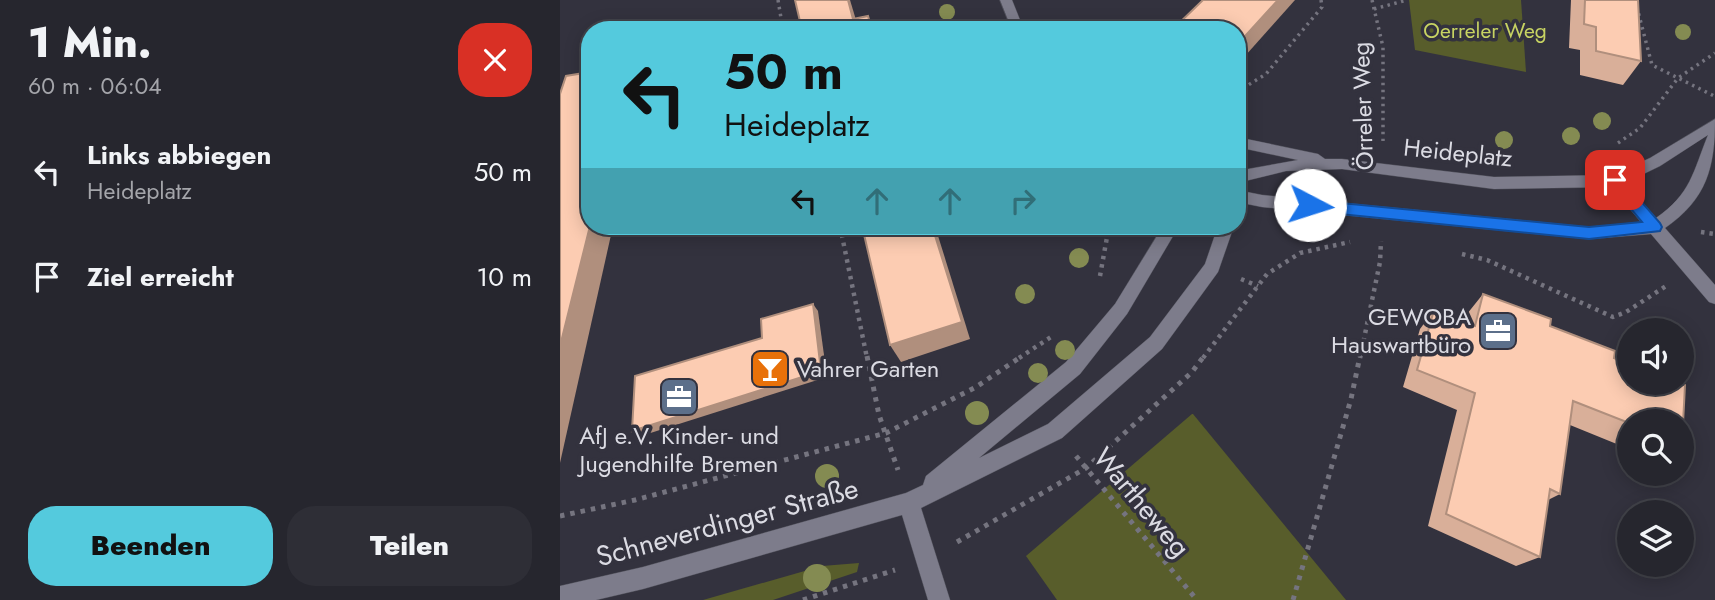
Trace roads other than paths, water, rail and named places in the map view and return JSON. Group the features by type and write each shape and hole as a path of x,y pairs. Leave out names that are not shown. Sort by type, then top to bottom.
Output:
{"street":[{"path":"1006,0 1015,21"},
{"path":"1715,124 1655,162 1615,180 1715,297"},
{"path":"1246,197 1589,233 1655,227 1681,209 1697,183 1715,136"},
{"path":"1246,144 1342,164"},
{"name":"Heideplatz","path":"1246,175 1286,166 1342,164 1494,183 1542,184 1615,180"},
{"name":"Schneverdinger Straße","path":"909,503 1073,368 1121,309 1166,235"},
{"name":"Schneverdinger Straße","path":"560,597 643,578 909,503 1055,431 1156,344 1212,267 1223,235"},
{"path":"909,503 939,600"}],"place":[{"name":"GEWOBA Hauswartbüro","path":"1498,331"},
{"name":"Vahrer Garten","path":"770,369"},
{"name":"AfJ e.V. Kinder- und Jugendhilfe Bremen","path":"679,397"}],"park label":[{"name":"Oerreler Weg","path":"1485,31"}]}
